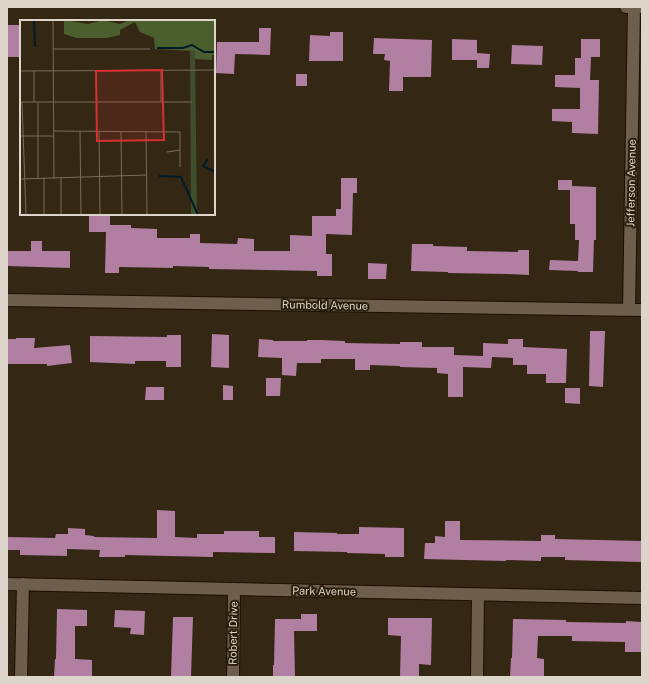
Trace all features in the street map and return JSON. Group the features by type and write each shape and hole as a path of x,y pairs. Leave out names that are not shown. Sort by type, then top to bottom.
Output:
{"street":[{"path":"626,7 642,7"},
{"name":"Jefferson Avenue","path":"629,310 634,7"},
{"name":"Rumbold Avenue","path":"7,300 642,310"},
{"name":"Park Avenue","path":"7,584 642,598"},
{"path":"21,677 23,584"},
{"name":"Robert Drive","path":"233,677 234,589"},
{"path":"477,677 478,595"}],"building":[{"path":"7,25 20,25 20,57 7,57"},
{"path":"259,28 271,28 270,55 235,54 234,74 216,73 217,42 259,42"},
{"path":"330,32 343,32 343,61 309,61 310,35 330,36"},
{"path":"374,38 432,40 431,77 403,77 403,91 389,91 390,61 384,60 385,54 373,54"},
{"path":"452,39 477,40 477,53 490,54 489,68 477,68 477,60 452,60"},
{"path":"581,39 600,39 600,57 591,57 590,80 599,80 598,134 572,133 572,122 552,121 552,109 580,109 580,88 555,87 555,75 575,75 575,58 581,58"},
{"path":"512,45 543,46 542,65 511,64"},
{"path":"296,74 307,74 307,86 296,86"},
{"path":"341,178 357,178 357,193 353,193 352,235 326,234 326,254 332,254 332,276 317,276 317,271 209,269 209,267 173,266 173,268 119,267 119,273 105,273 106,232 89,232 89,216 110,216 110,225 131,225 131,228 157,229 157,238 190,238 190,234 200,234 200,243 237,244 238,238 254,239 254,251 290,251 290,235 312,236 312,216 336,216 336,209 341,209"},
{"path":"558,180 572,180 572,186 596,187 596,240 594,240 593,272 549,270 550,260 578,261 579,240 575,240 575,224 570,224 570,190 558,190"},
{"path":"31,241 42,241 42,251 70,251 70,268 7,266 7,251 31,251"},
{"path":"412,244 467,247 467,251 518,252 518,250 529,250 529,275 411,271"},
{"path":"368,263 387,264 386,279 368,279"},
{"path":"590,331 605,331 603,387 589,386"},
{"path":"212,334 229,335 229,368 211,367"},
{"path":"167,335 181,335 181,367 166,367 166,361 135,361 135,364 90,362 90,336 167,337"},
{"path":"35,338 34,348 70,345 72,363 47,366 47,364 7,364 7,339"},
{"path":"259,339 273,341 345,341 345,343 400,344 400,342 422,342 422,347 454,347 454,355 483,356 483,343 508,344 508,339 523,339 523,347 567,349 566,383 546,383 546,374 527,374 527,365 513,365 513,358 492,357 491,368 463,367 463,397 448,397 448,374 437,373 437,368 370,365 370,370 355,370 355,359 321,359 321,363 297,363 296,376 282,375 282,358 258,357"},
{"path":"266,378 281,378 280,396 266,396"},
{"path":"223,385 233,386 233,400 223,400"},
{"path":"146,387 164,387 164,400 145,400"},
{"path":"565,388 580,388 580,404 565,403"},
{"path":"157,510 175,511 175,537 197,538 197,534 224,534 224,531 259,531 259,537 275,537 275,553 213,552 213,557 125,555 125,557 99,557 100,550 67,549 67,556 20,555 20,550 7,550 7,537 55,538 56,534 68,534 68,528 85,529 85,535 94,537 157,538"},
{"path":"445,521 460,521 460,540 541,541 541,535 555,535 555,539 642,541 642,562 565,560 565,557 541,557 541,561 424,559 425,543 435,543 435,536 445,537"},
{"path":"359,527 404,528 404,557 385,557 385,554 294,551 294,532 359,534"},
{"path":"57,609 87,610 87,626 75,626 75,659 92,660 92,677 54,677 56,659"},
{"path":"115,610 145,611 144,635 130,634 131,628 114,627"},
{"path":"301,614 317,614 317,631 294,631 295,677 273,677 275,619 301,619"},
{"path":"173,617 193,617 191,677 171,677"},
{"path":"388,618 432,618 431,665 419,664 419,677 400,677 401,636 388,635"},
{"path":"513,619 566,620 566,622 642,622 642,652 625,652 625,642 572,641 572,636 538,636 537,658 544,659 544,677 510,677"}]}
